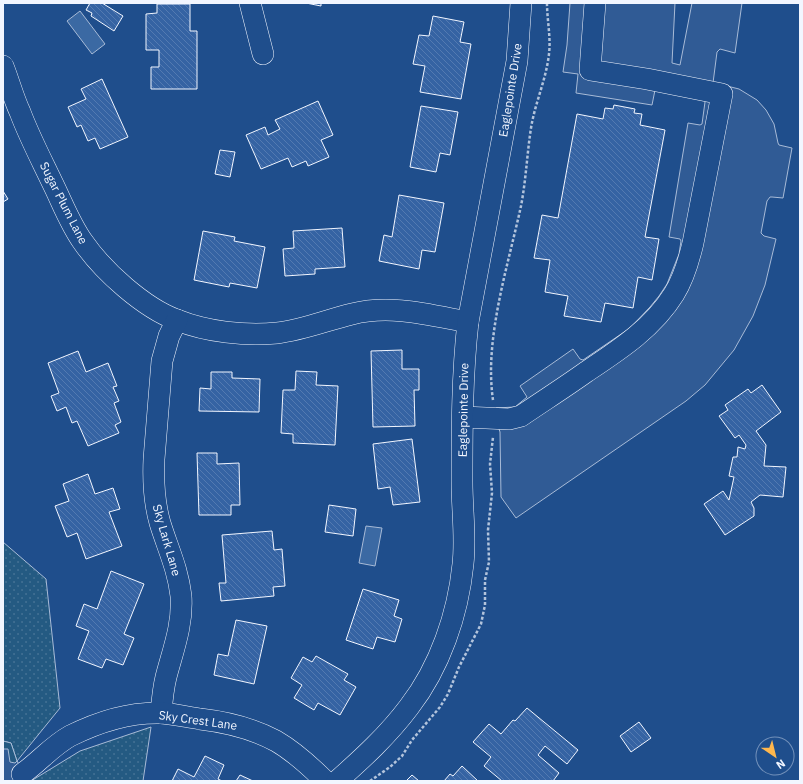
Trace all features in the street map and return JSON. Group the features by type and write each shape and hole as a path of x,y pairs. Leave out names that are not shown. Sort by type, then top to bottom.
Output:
{"street":[{"path":"250,3 263,54"},
{"name":"Eaglepointe Drive","path":"337,781 388,733 410,706 425,683 438,658 457,606 463,564 462,388 464,355 468,322 517,61 521,3"},
{"path":"463,417 509,419 521,416 610,356 630,341 666,306 675,293 689,260 722,94 647,79 590,70 595,3"},
{"name":"Sugar Plum Lane","path":"3,66 20,112 67,214 83,242 95,258 125,287 155,308 177,320 216,330 258,334 299,330 353,313 376,310 419,312 468,322"},
{"name":"Sky Lark Lane","path":"161,713 164,683 181,617 181,598 176,566 156,507 154,459 162,360 169,336 177,320"},
{"name":"Sky Crest Lane","path":"22,774 68,737 87,728 107,721 130,716 161,713 214,720 257,732 275,740 296,754 325,781"}],"shaded area":[{"path":"570,3 675,3 672,63 680,65 692,3 742,3 735,53 720,49 717,52 713,83 739,89 757,100 766,110 774,124 779,145 792,148 783,198 770,197 767,201 761,233 764,236 776,239 765,285 753,316 734,350 705,385 686,401 516,518 501,497 500,432 496,426 496,408 515,407 527,397 520,386 573,349 580,359 583,360 630,328 659,296 667,284 679,254 680,239 669,237 688,123 702,124 705,102 705,100 655,90 652,105 576,93 578,74 563,72 567,45"},
{"path":"80,11 105,44 92,54 67,21"},
{"path":"366,526 382,528 375,566 359,563"},
{"path":"3,542 46,579 60,708 17,761 11,743 3,741"},
{"path":"151,727 143,781 31,781 80,751"},
{"path":"3,741 11,743 17,761 28,781 3,781"},
{"path":"3,749 8,749 10,762 15,763 17,761 28,781 3,781"}],"building":[{"path":"90,3 102,3 123,16 114,31 91,16 92,13 86,10"},
{"path":"306,3 321,3 321,6"},
{"path":"157,4 190,4 190,31 197,31 197,89 151,89 151,67 159,67 159,50 146,50 146,14 157,13"},
{"path":"433,16 464,22 460,42 471,44 461,99 420,92 425,66 413,64 419,35 429,36"},
{"path":"102,79 128,137 100,149 95,138 88,141 81,125 77,127 68,107 86,99 81,89"},
{"path":"318,101 333,135 321,140 329,157 308,166 306,161 292,167 288,158 261,169 246,135 265,127 268,135 280,129 275,120"},
{"path":"614,105 635,109 634,113 642,114 640,125 665,130 645,237 659,239 652,280 638,277 633,308 605,303 601,322 564,316 568,296 545,292 550,260 534,258 542,215 558,218 577,114 603,119 605,108 613,109"},
{"path":"421,106 458,112 450,155 440,153 436,172 410,167"},
{"path":"220,150 235,152 230,177 215,174"},
{"path":"3,191 8,199 3,202"},
{"path":"399,195 444,203 435,252 422,250 419,269 379,261 384,235 392,237"},
{"path":"342,228 345,267 315,269 315,274 285,276 283,249 294,248 293,231"},
{"path":"203,231 235,237 234,241 265,247 257,288 230,283 229,287 194,280"},
{"path":"402,350 402,369 419,369 419,390 414,390 415,426 373,427 371,351"},
{"path":"78,351 86,372 108,363 117,386 113,387 119,401 114,403 121,422 115,425 119,433 88,446 77,421 72,423 66,407 57,411 51,396 59,393 48,363"},
{"path":"296,371 317,372 316,385 338,386 335,445 293,443 293,434 281,433 283,390 295,390"},
{"path":"211,372 232,372 232,378 260,379 259,412 199,411 200,388 211,389"},
{"path":"762,385 781,412 756,431 766,445 764,466 786,467 783,497 760,495 751,502 754,508 754,516 725,535 704,504 723,491 729,500 734,477 729,476 733,457 737,457 738,447 745,449 746,445 739,435 735,438 719,416 728,410 725,405 748,389 751,393"},
{"path":"412,439 420,502 393,505 390,487 378,489 373,444"},
{"path":"197,453 217,453 217,464 239,463 240,505 231,505 231,515 199,515"},
{"path":"88,474 95,494 113,488 120,509 109,512 122,546 86,559 77,533 67,537 55,506 69,501 63,484"},
{"path":"329,505 356,509 353,536 325,532"},
{"path":"272,531 274,550 282,549 285,586 273,587 274,596 221,601 219,583 226,583 222,535"},
{"path":"111,571 144,584 124,634 134,638 123,665 106,659 102,668 78,659 89,631 76,626 84,604 97,609"},
{"path":"363,589 399,600 394,616 402,619 395,642 377,637 373,649 346,640"},
{"path":"236,620 267,626 254,684 214,675 218,654 228,656"},
{"path":"316,656 348,674 344,680 356,687 340,715 318,703 314,710 294,698 302,685 291,678 303,657 312,662"},
{"path":"527,708 578,750 567,764 545,746 538,755 559,773 553,781 502,781 484,766 491,757 473,742 489,724 501,734 513,720 515,721"},
{"path":"639,722 651,738 631,752 620,736"},
{"path":"205,756 224,765 218,779 222,781 172,781 178,769 194,777"},
{"path":"462,766 478,781 444,781 450,774 453,776"},
{"path":"240,775 253,781 236,781"},
{"path":"412,775 419,781 406,781"}]}
